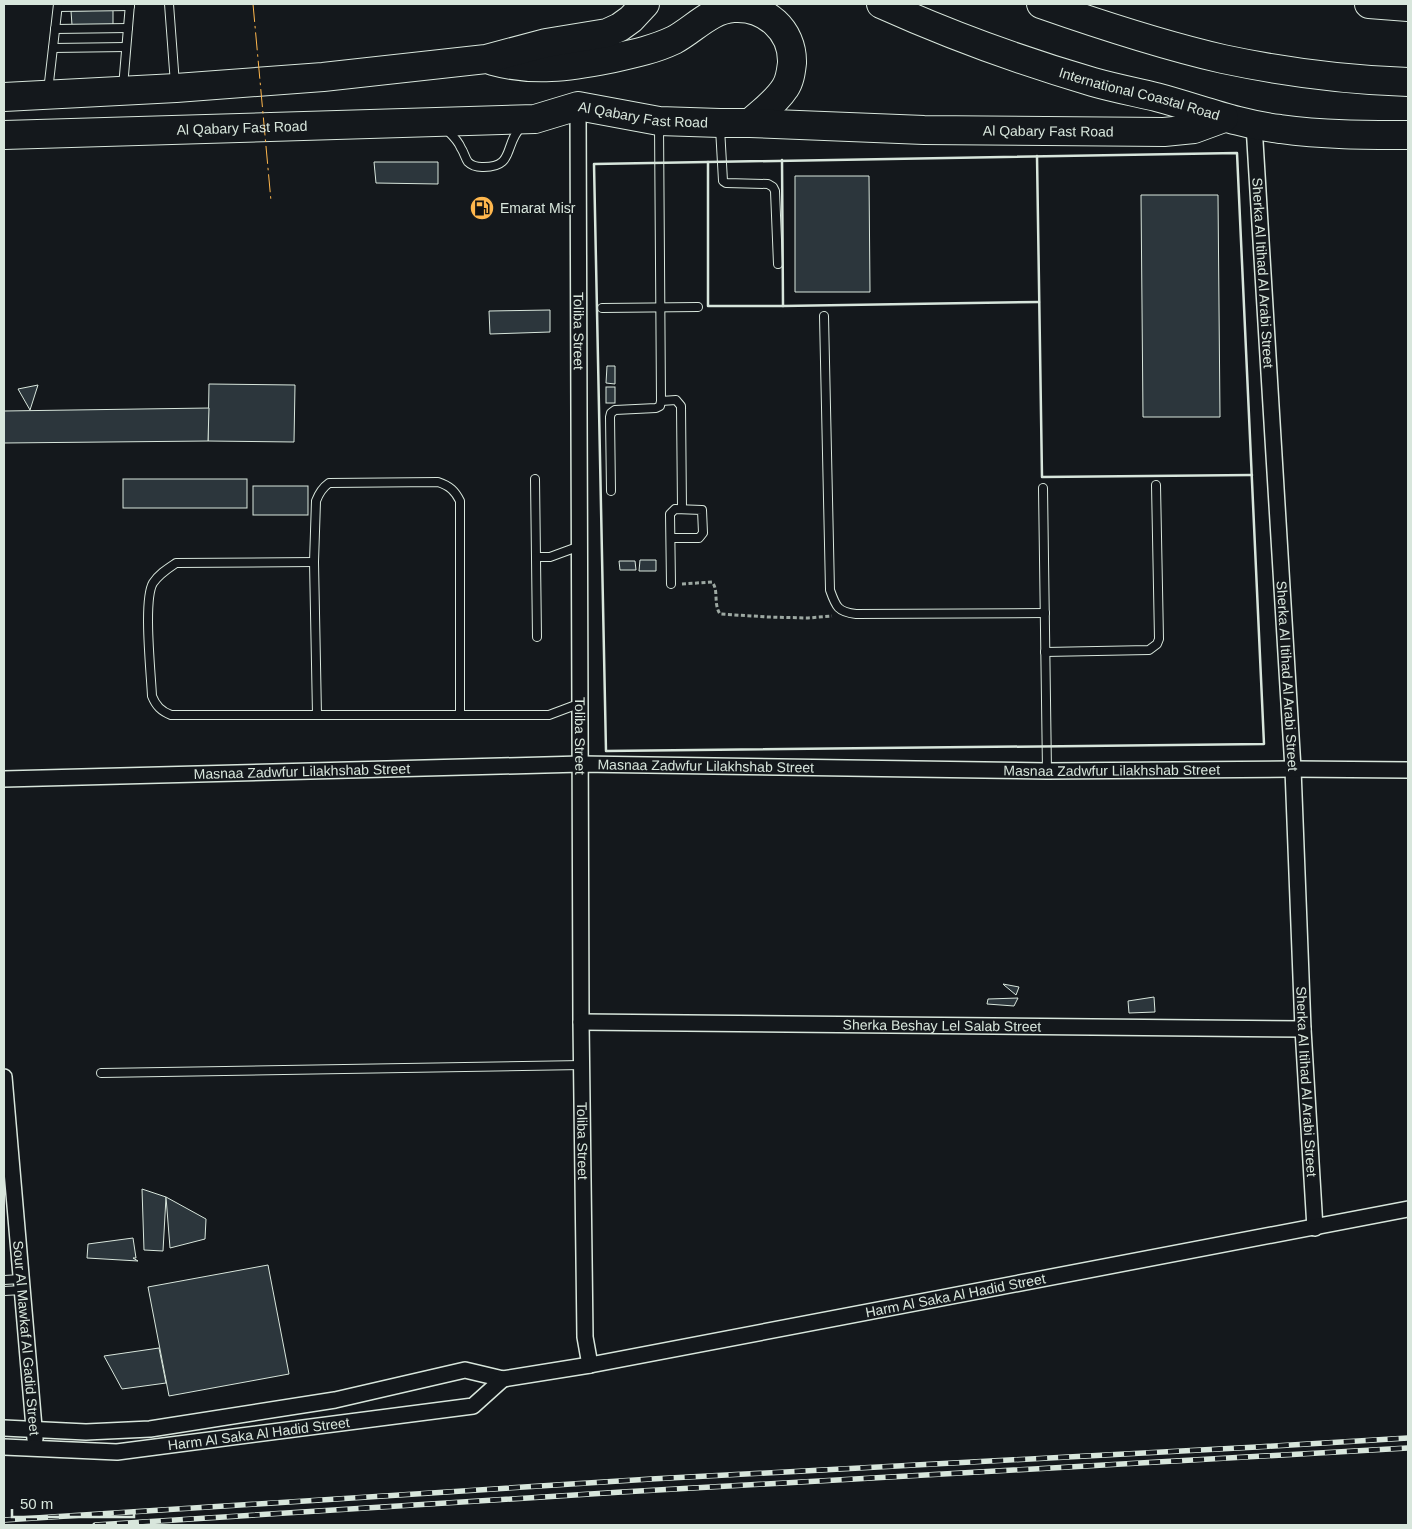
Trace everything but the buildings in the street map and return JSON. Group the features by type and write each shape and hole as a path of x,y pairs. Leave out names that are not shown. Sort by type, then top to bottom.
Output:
{"highway":[{"path":"4,97 176,88 323,77 486,59 546,43 607,33 631,19 645,4"},
{"name":"International Coastal Road","path":"881,4 974,43 1035,64 1095,82 1158,97 1224,118 1279,129 1327,134 1408,135"},
{"path":"1042,4 1158,42 1224,59 1291,71 1373,81 1408,82"},
{"path":"1369,4 1408,7"},
{"path":"486,59 532,68 573,65 636,54 664,45 715,13 731,8 748,8 764,14 778,24 787,38 792,54 791,71 786,87 775,100 750,122"},
{"name":"Al Qabary Fast Road","path":"4,135 535,119 578,106 659,121 750,122 924,130 1164,132 1194,129 1224,118"}],"street":[{"name":"Toliba Street","path":"578,106 581,1022 585,1338 590,1364"},
{"name":"Sherka Al Itihad Al Arabi Street","path":"1254,125 1293,769 1303,1029 1315,1228"},
{"name":"Masnaa Zadwfur Lilakhshab Street","path":"4,779 581,764 1047,772 1293,769 1408,770"},
{"name":"Sherka Beshay Lel Salab Street","path":"581,1022 1303,1029"},
{"name":"Sour Al Mawkaf Al Gadid Street","path":"4,1077 36,1450"},
{"name":"Harm Al Saka Al Hadid Street","path":"4,1428 86,1432 150,1429 335,1400 465,1370 504,1379 1408,1209"},
{"name":"Harm Al Saka Al Hadid Street","path":"4,1447 36,1450 117,1452 473,1406 504,1379"}],"lane":[{"path":"169,4 176,88"},
{"path":"48,95 58,5 130,5 123,91"},
{"path":"55,29 128,28"},
{"path":"53,48 126,46"},
{"path":"432,121 453,135 471,164 475,166 496,167 505,160 517,131 535,119"},
{"path":"611,491 610,417 612,413 615,410 656,408 660,406 661,401 659,121"},
{"path":"720,123 724,181 729,184 768,184 775,191 778,264"},
{"path":"602,308 698,307"},
{"path":"824,316 830,590 836,606 844,612 856,614 1045,613"},
{"path":"661,401 676,400 681,406 682,509"},
{"path":"535,479 537,636"},
{"path":"317,715 314,562 316,501 318,494 330,483 438,482 448,486 455,492 460,501 460,715"},
{"path":"1045,652 1149,650 1157,644 1159,639 1156,485"},
{"path":"1043,488 1047,772"},
{"path":"671,538 699,538 702,536 702,510 675,509 670,514 671,584"},
{"path":"536,557 550,558 580,546"},
{"path":"314,562 176,563 162,572 152,584 148,600 152,696 155,704 162,711 171,715 549,715 581,703"},
{"path":"101,1073 582,1065"},
{"path":"4,1280 22,1285"},
{"path":"4,1291 22,1285"}],"path":[{"path":"671,584 712,582 716,587 715,602 720,614 808,618 830,616 844,612"}],"railway":[{"path":"4,1520 651,1479 1408,1438"},
{"path":"95,1525 622,1492 1408,1448"}],"wall":[{"path":"1237,153 1264,744 606,751 594,164 1237,153"},
{"path":"1037,156 1042,477 1252,475"},
{"path":"782,160 783,306 1039,302"},
{"path":"708,162 708,306 783,306"}],"power":[{"path":"253,4 271,201"}],"place":[{"name":"Emarat Misr","path":"482,208"}]}
